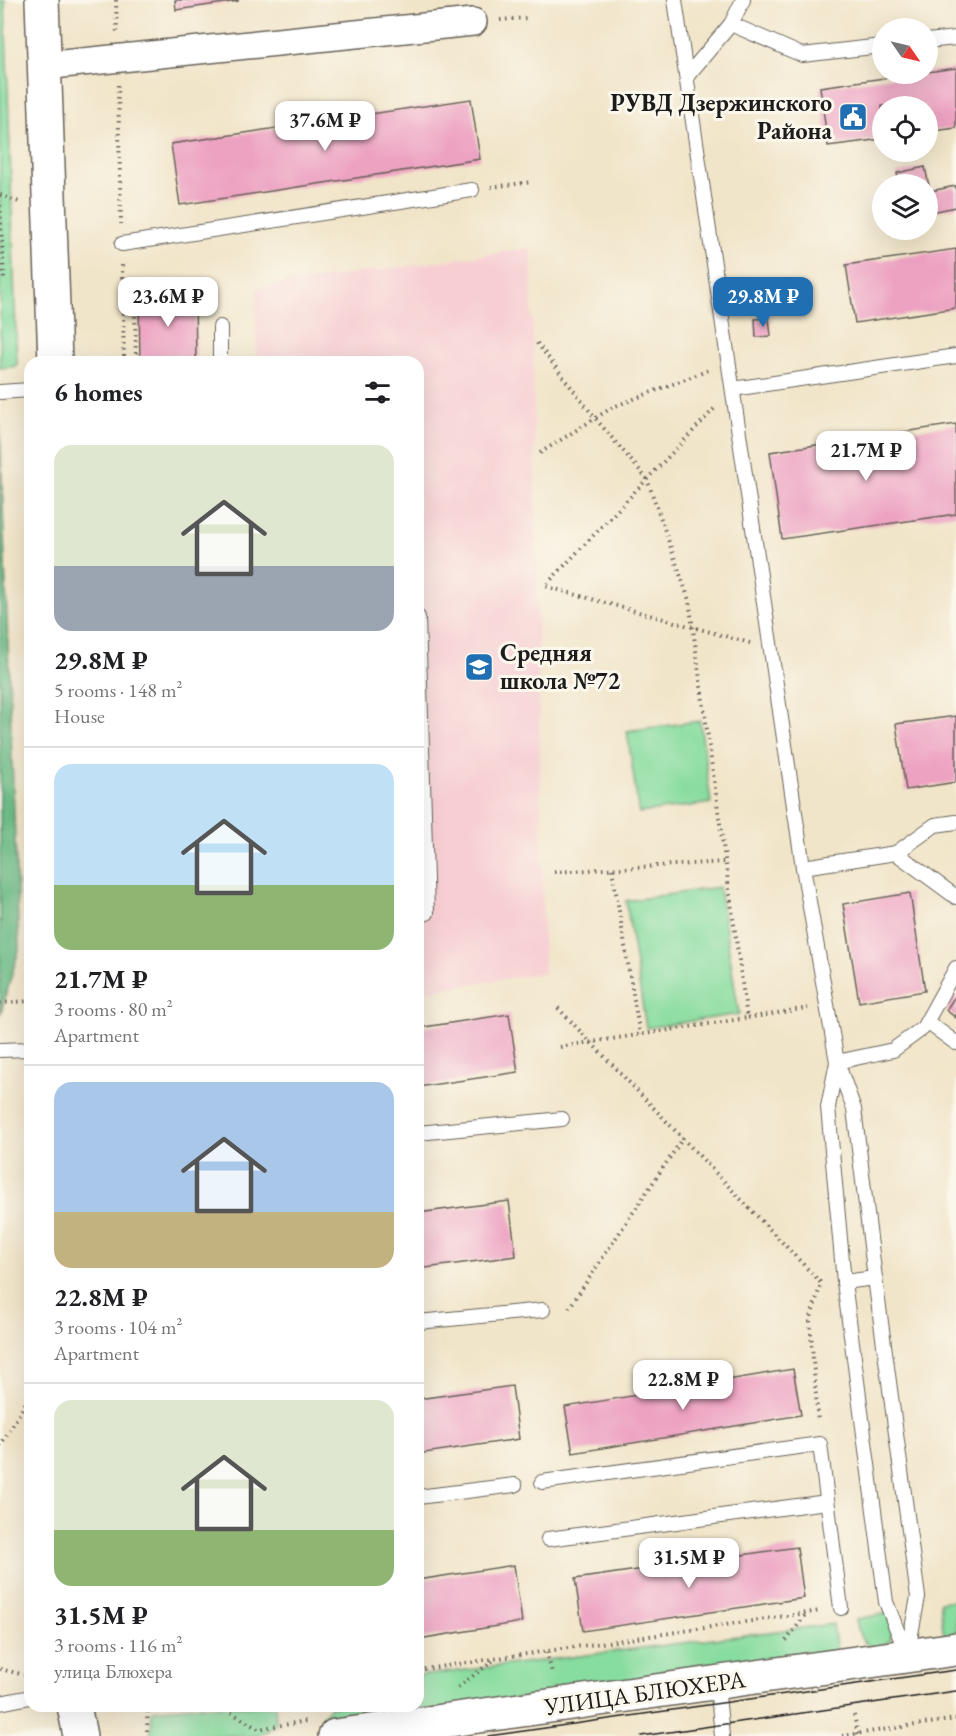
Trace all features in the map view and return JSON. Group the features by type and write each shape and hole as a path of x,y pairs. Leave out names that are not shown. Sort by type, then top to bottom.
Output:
{"street":[{"path":"42,0 55,356"},
{"path":"43,66 472,22"},
{"name":"УЛИЦА БЛЮХЕРА","path":"324,1725 717,1684 956,1649"},
{"path":"75,1712 80,1736"}],"lane":[{"path":"675,0 803,867 837,1062 854,1109 918,1597 907,1655"},
{"path":"687,76 731,24 743,0"},
{"path":"731,24 802,55 872,47"},
{"path":"938,40 956,38"},
{"path":"122,244 472,190"},
{"path":"220,327 220,356"},
{"path":"733,389 956,356"},
{"path":"0,392 24,390"},
{"path":"424,815 427,914 424,914"},
{"path":"803,867 896,853 935,825 956,822"},
{"path":"896,853 956,897"},
{"path":"837,1062 893,1050 923,1028 956,968"},
{"path":"927,1022 956,1043"},
{"path":"0,1050 24,1048"},
{"path":"837,1062 828,1107 844,1282 886,1602 907,1655"},
{"path":"424,1132 562,1119"},
{"path":"844,1282 875,1278"},
{"path":"424,1321 543,1310"},
{"path":"542,1482 820,1444 841,1608"},
{"path":"424,1496 515,1485"},
{"path":"548,1539 827,1502"},
{"path":"717,1684 722,1736"},
{"path":"0,1703 24,1698"}],"path":[{"path":"116,0 124,356"},
{"path":"472,190 532,182"},
{"path":"0,205 4,279"},
{"path":"123,310 135,310 136,356"},
{"path":"537,343 595,418 647,479 689,600 747,1018"},
{"path":"540,453 614,407 729,362"},
{"path":"733,389 545,586 771,648"},
{"path":"554,872 725,862"},
{"path":"612,869 640,1035"},
{"path":"0,1003 24,1001"},
{"path":"560,1047 827,1006"},
{"path":"558,1008 820,1283 810,1321 820,1444"},
{"path":"569,1308 683,1138"},
{"path":"0,1446 24,1406"},
{"path":"424,1669 841,1608"},
{"path":"0,1669 24,1675"},
{"path":"147,1731 149,1712"},
{"path":"231,1712 258,1729 306,1722 324,1725"},
{"path":"854,1715 858,1735"},
{"path":"842,1736 956,1719"}],"shaded area":[{"name":"Средняя школа №72","path":"531,248 544,973 424,991 424,356 256,356 257,288"}],"green space":[{"path":"0,0 5,0 17,366 0,368"},
{"path":"0,424 19,950 0,1015"},
{"path":"700,721 711,803 639,813 627,731"},
{"path":"719,887 739,1014 646,1028 626,901"},
{"path":"956,1600 956,1637 944,1638 940,1602"},
{"path":"889,1613 893,1632 889,1642 873,1648 868,1646 860,1636 856,1619"},
{"path":"833,1624 837,1652 322,1727 325,1712 424,1712 424,1675"},
{"path":"152,1712 275,1712 276,1725 261,1735 151,1736"}],"building":[{"path":"175,0 238,0 238,1 176,10"},
{"name":"РУВД Дзержинского Района","path":"956,68 956,128 938,130 938,96 872,96 872,140 828,146 820,87 872,80 872,84 938,84 938,71"},
{"path":"471,99 480,159 180,205 171,144"},
{"path":"925,167 926,174 897,174"},
{"path":"956,186 956,207 938,211 938,189"},
{"path":"956,249 956,308 855,323 846,265"},
{"path":"139,293 195,293 196,356 140,356"},
{"path":"769,318 771,336 756,337 755,319"},
{"path":"956,424 956,514 782,539 770,452"},
{"path":"956,716 956,782 906,790 896,724"},
{"path":"910,893 925,991 859,1002 843,904"},
{"path":"956,995 956,1018 946,1010"},
{"path":"509,1014 518,1072 424,1086 424,1027"},
{"path":"509,1201 516,1256 424,1268 424,1212"},
{"path":"793,1369 801,1415 573,1453 565,1407"},
{"path":"512,1386 519,1439 424,1453 424,1398"},
{"path":"797,1547 804,1598 583,1631 575,1579"},
{"path":"514,1565 522,1622 424,1638 424,1579"}],"tram line":[{"path":"488,1736 956,1670"},
{"path":"641,1736 956,1691"}],"place":[{"name":"РУВД Дзержинского Района","path":"853,117"},
{"name":"Средняя школа №72","path":"479,667"}]}
